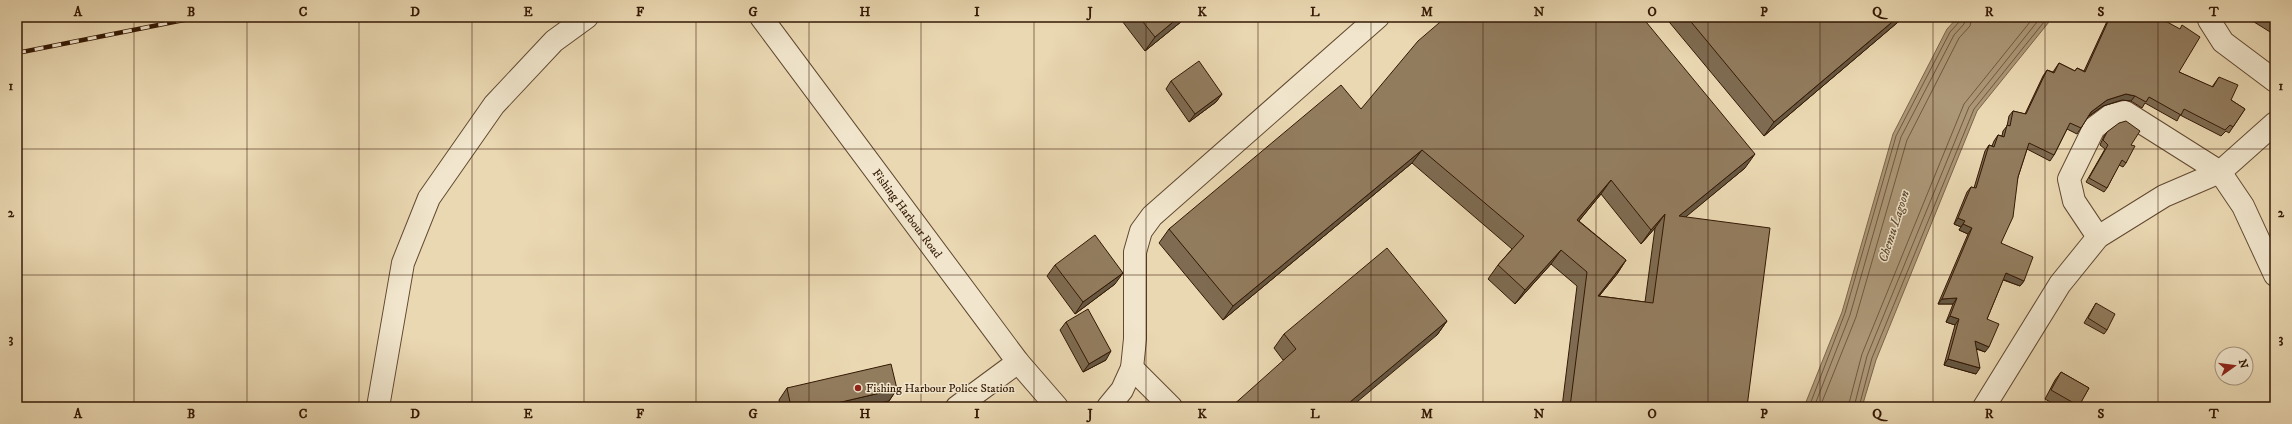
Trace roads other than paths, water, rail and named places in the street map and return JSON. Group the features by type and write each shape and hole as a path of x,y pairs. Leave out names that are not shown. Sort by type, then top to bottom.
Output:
{"street":[{"path":"378,407 402,263 429,198 494,105 554,41 587,17"},
{"name":"Fishing Harbour Road","path":"761,17 1018,362 1057,407"},
{"path":"1108,407 1122,390 1132,368 1135,339 1135,252 1141,231 1152,216 1378,17"},
{"path":"2209,17 2209,20 2223,42 2275,81"},
{"path":"2098,237 2074,200 2069,179 2094,128 2110,116 2124,112 2220,172 2243,206 2275,275"},
{"path":"1984,407 2060,284 2098,237 2124,219 2164,196 2220,172 2275,123"},
{"path":"957,407 1018,362"},
{"path":"1132,368 1171,407"}],"water":[{"name":"Chemu Lagoon","path":"1958,17 2053,17 1977,111 1876,360 1862,407 1804,407 1842,312 1893,134 1947,29"}],"railway":[{"path":"17,53 199,17"}],"place":[{"name":"Fishing Harbour Police Station","path":"858,388"}]}
